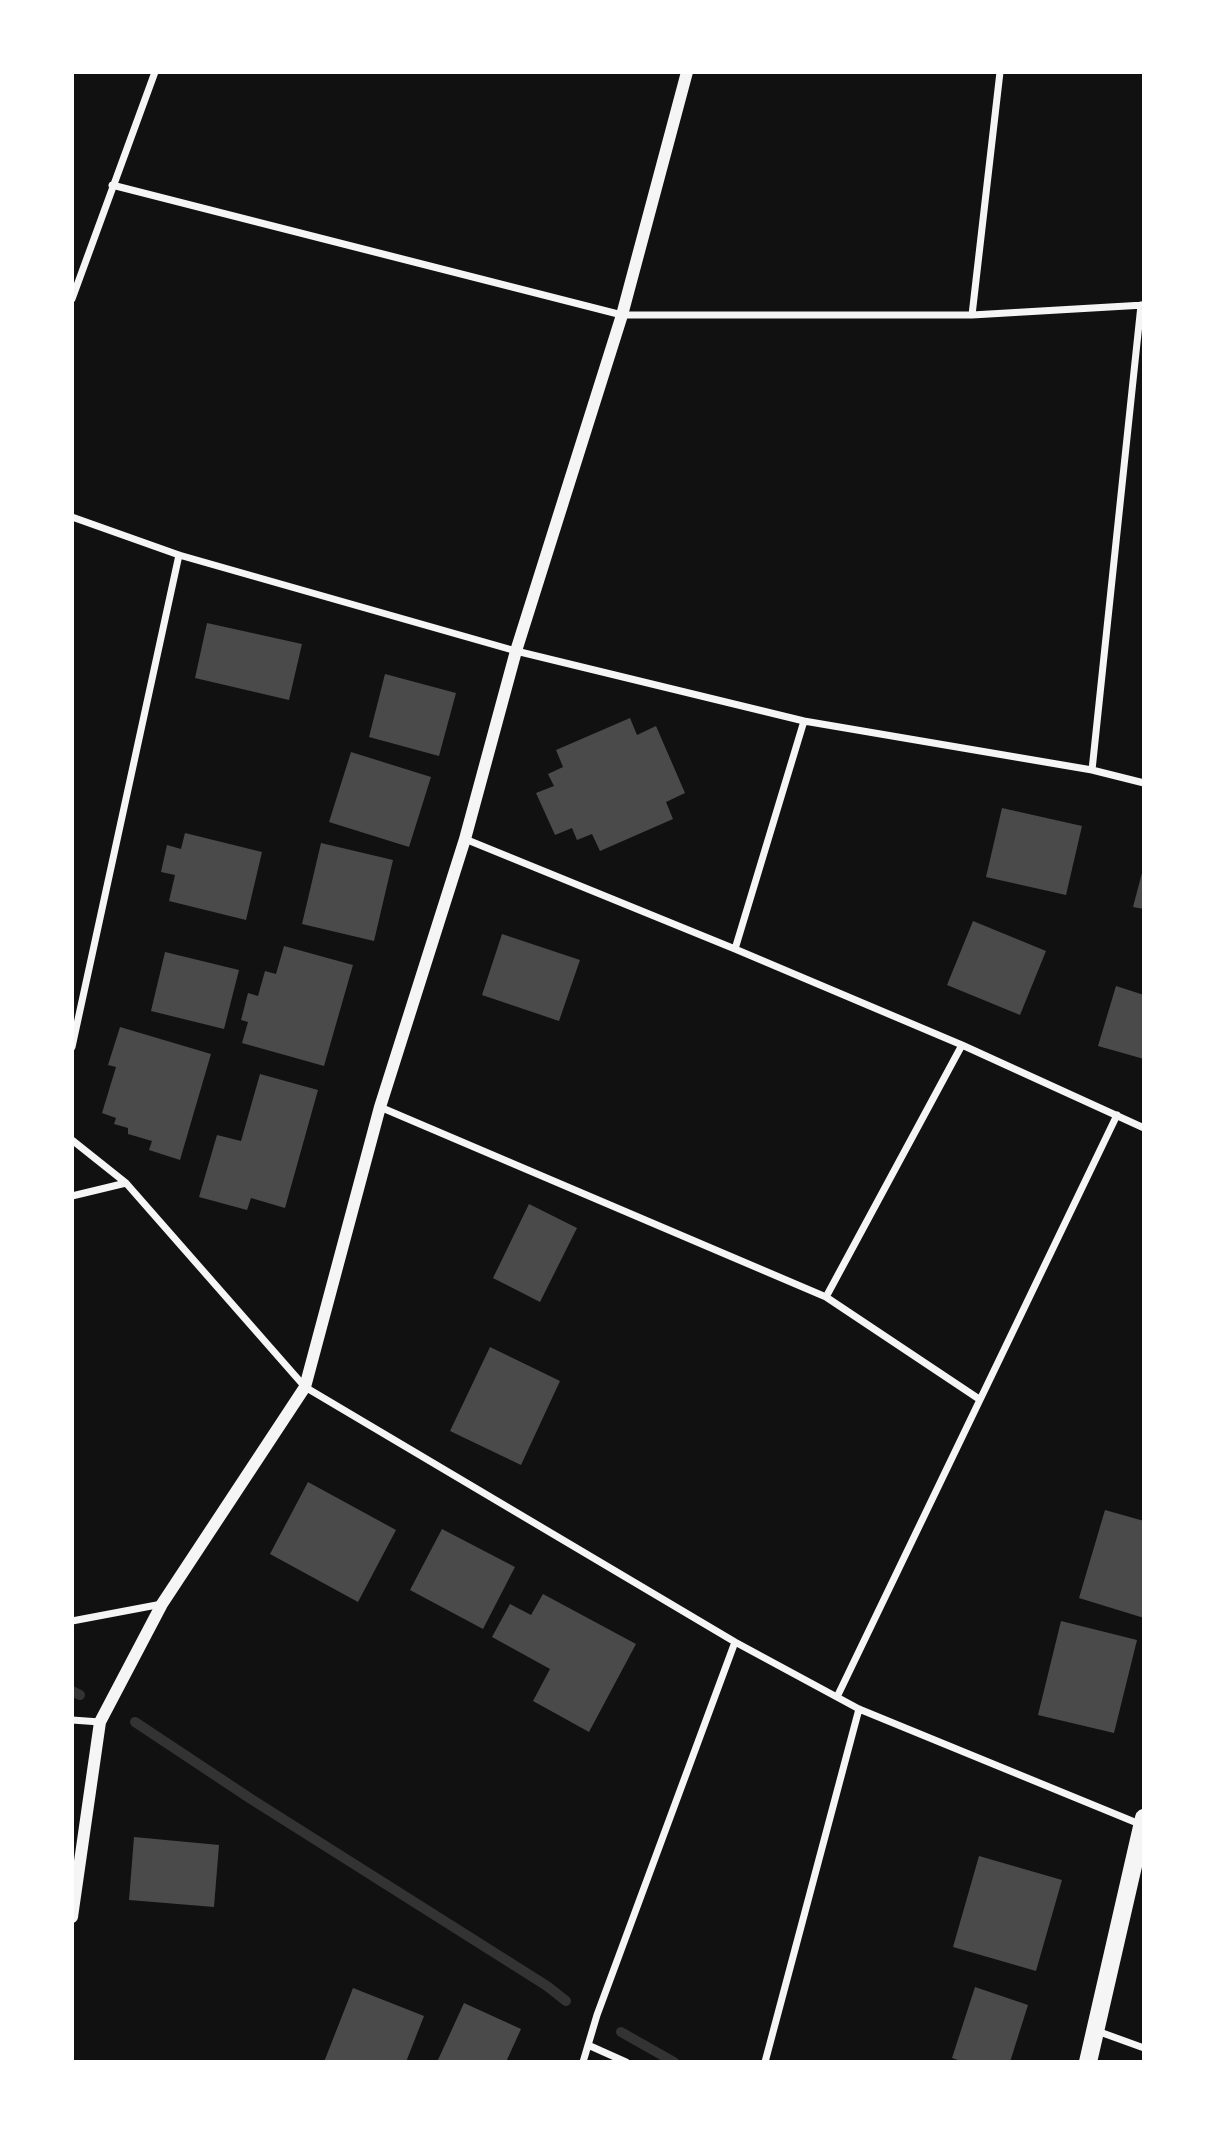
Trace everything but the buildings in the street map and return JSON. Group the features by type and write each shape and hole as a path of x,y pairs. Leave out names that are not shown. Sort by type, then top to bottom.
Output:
{"main road":[{"path":"1088,2062 1143,1822"}],"street":[{"path":"72,299 155,72"},
{"path":"72,1917 100,1723 162,1604 305,1387 380,1107 465,839 516,652 622,315 687,72"},
{"path":"972,316 1000,72"},
{"path":"112,185 622,315 972,316 1142,305 1092,770"},
{"path":"72,517 179,555 516,652 804,721 1092,770 1144,783"},
{"path":"72,1047 179,555"},
{"path":"734,949 804,721"},
{"path":"465,839 962,1045 1144,1128"},
{"path":"826,1297 962,1045"},
{"path":"380,1107 826,1297 979,1399"},
{"path":"837,1697 1117,1115"},
{"path":"72,1140 126,1183 305,1387 734,1642 859,1710 1143,1822"},
{"path":"72,1196 126,1183"},
{"path":"72,1621 162,1604"},
{"path":"583,2062 597,2015 734,1642"},
{"path":"765,2062 859,1710"},
{"path":"72,1720 100,1723"},
{"path":"1096,2031 1144,2048"},
{"path":"588,2045 626,2062"}],"waterway":[{"path":"72,1691 80,1695"},
{"path":"135,1722 251,1799 547,1986 566,2001"},
{"path":"621,2032 674,2062"}]}
